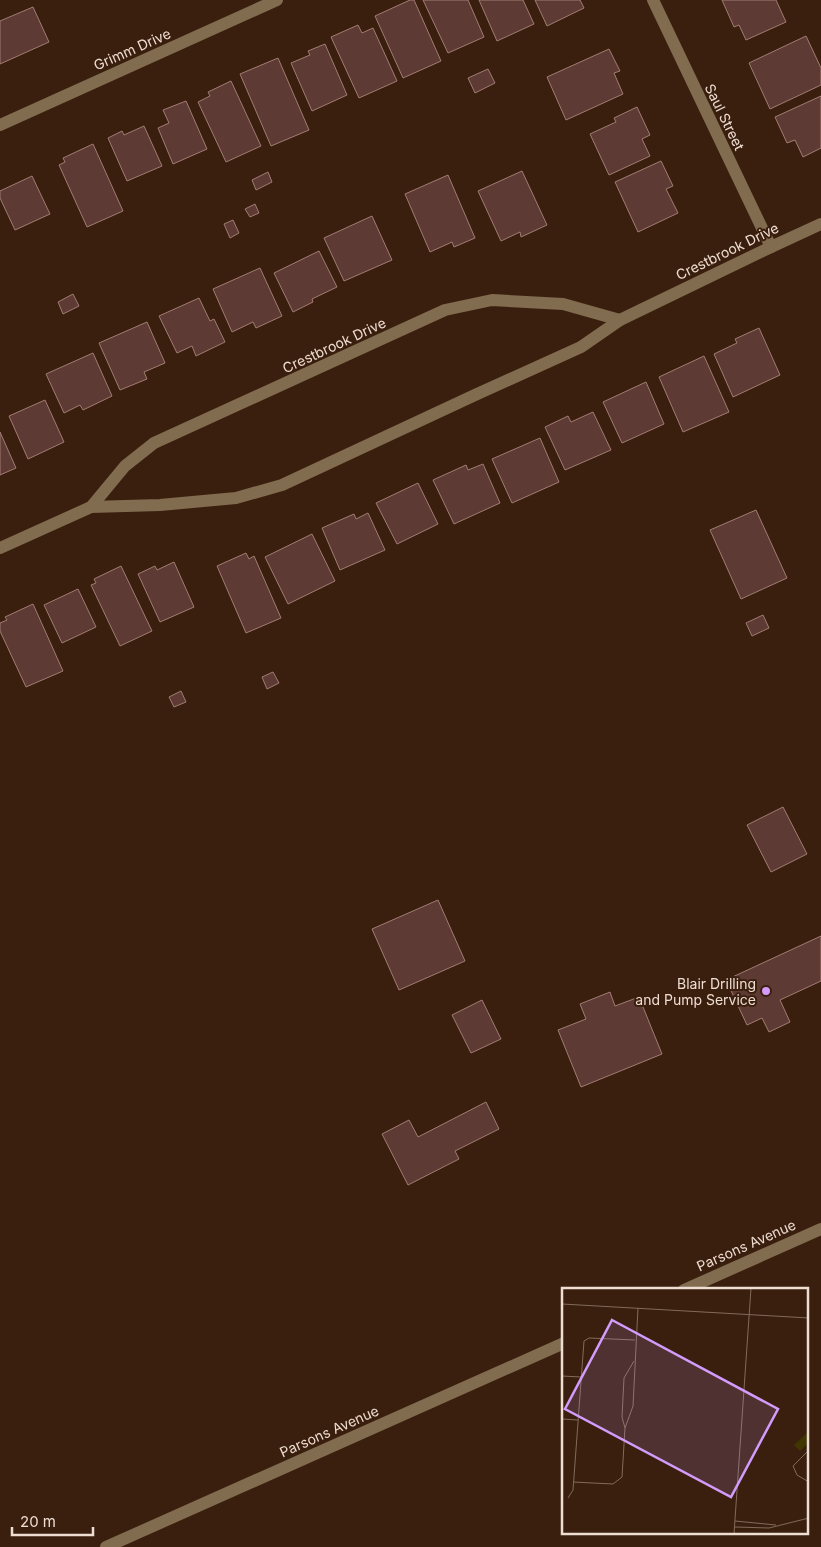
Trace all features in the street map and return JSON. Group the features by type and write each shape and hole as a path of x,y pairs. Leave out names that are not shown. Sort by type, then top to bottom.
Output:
{"street":[{"name":"Grimm Drive","path":"0,125 277,0"},
{"name":"Saul Street","path":"653,0 771,247"},
{"name":"Crestbrook Drive","path":"0,548 91,507 160,505 236,498 282,485 582,347 620,320 821,224"},
{"name":"Crestbrook Drive","path":"91,507 125,466 154,443 445,310 492,300 564,304 620,320"},
{"name":"Parsons Avenue","path":"688,1288 821,1229"},
{"name":"Parsons Avenue","path":"106,1547 562,1344"}],"building":[{"path":"410,0 414,0 441,61 403,78 375,16"},
{"path":"423,0 468,0 484,37 448,53"},
{"path":"479,0 523,0 534,24 497,41"},
{"path":"535,0 580,0 584,8 547,26"},
{"path":"722,0 776,0 786,22 746,40 739,25 734,27"},
{"path":"33,7 49,42 0,64 0,21"},
{"path":"358,25 362,33 373,28 397,81 359,98 331,37"},
{"path":"806,36 821,68 821,85 770,109 749,63"},
{"path":"325,44 347,95 312,111 291,63 310,55 308,51"},
{"path":"609,49 620,71 614,73 623,94 566,120 547,77"},
{"path":"278,58 309,130 271,146 240,74"},
{"path":"488,69 495,83 475,93 468,78"},
{"path":"231,81 261,146 226,162 198,102 210,96 208,92"},
{"path":"821,96 821,148 803,157 795,140 787,143 775,117"},
{"path":"186,101 207,149 173,164 158,128 169,123 163,110"},
{"path":"637,107 650,135 642,139 650,156 609,175 590,134 616,122 614,118"},
{"path":"144,126 162,166 127,181 108,138 122,131 124,135"},
{"path":"93,144 123,211 87,227 59,165 65,162 63,158"},
{"path":"661,161 673,186 666,189 678,213 638,232 615,182"},
{"path":"522,171 547,225 521,237 520,232 501,241 478,191"},
{"path":"268,172 272,182 256,190 252,180"},
{"path":"448,175 475,238 454,247 452,242 430,252 405,194"},
{"path":"32,176 50,214 15,230 0,198 0,191"},
{"path":"255,204 259,213 250,217 245,209"},
{"path":"372,216 392,260 344,281 324,238"},
{"path":"233,220 239,233 230,238 224,224"},
{"path":"319,251 337,287 312,299 313,302 293,312 274,273"},
{"path":"260,268 282,316 256,328 253,322 232,332 213,289"},
{"path":"73,294 79,306 63,314 58,302"},
{"path":"199,298 210,321 214,319 225,342 196,356 192,346 177,353 159,316"},
{"path":"147,322 165,363 144,372 147,379 120,390 99,343"},
{"path":"759,328 780,375 733,397 714,354 737,343 735,339"},
{"path":"93,353 112,396 83,410 80,405 64,413 46,374"},
{"path":"704,356 729,412 683,432 659,377"},
{"path":"646,382 664,424 622,443 603,402"},
{"path":"45,400 64,442 28,459 9,416"},
{"path":"593,412 611,450 565,470 545,427 568,416 571,422"},
{"path":"0,432 16,468 0,475"},
{"path":"540,438 559,482 512,503 492,459"},
{"path":"483,464 500,503 454,524 433,480 466,465 468,470"},
{"path":"418,483 438,524 397,544 376,503"},
{"path":"756,510 787,578 741,599 710,530"},
{"path":"368,513 385,550 340,570 322,528 354,514 356,519"},
{"path":"312,534 335,581 288,604 265,557"},
{"path":"246,553 249,559 254,556 281,618 246,633 217,566"},
{"path":"174,562 194,607 160,622 138,574 155,566 157,570"},
{"path":"121,566 152,631 120,646 91,585 96,583 94,579"},
{"path":"78,589 96,627 62,643 44,605"},
{"path":"33,604 63,671 26,687 0,631 0,623 7,620 5,617"},
{"path":"763,615 769,628 752,636 746,623"},
{"path":"273,672 279,683 267,689 262,677"},
{"path":"181,691 186,702 174,707 169,697"},
{"path":"783,807 807,854 771,872 747,825"},
{"path":"438,900 465,961 399,990 372,929"},
{"name":"Blair Drilling and Pump Service","path":"821,936 821,981 780,1000 790,1022 769,1032 762,1018 747,1025 726,980"},
{"path":"610,992 615,1006 639,997 662,1054 581,1087 558,1030 586,1019 580,1004"},
{"path":"482,1000 501,1039 471,1053 452,1015"},
{"path":"486,1102 499,1129 455,1151 459,1159 408,1185 382,1134 409,1120 418,1137"}],"place":[{"name":"Blair Drilling and Pump Service","path":"766,991"}]}
